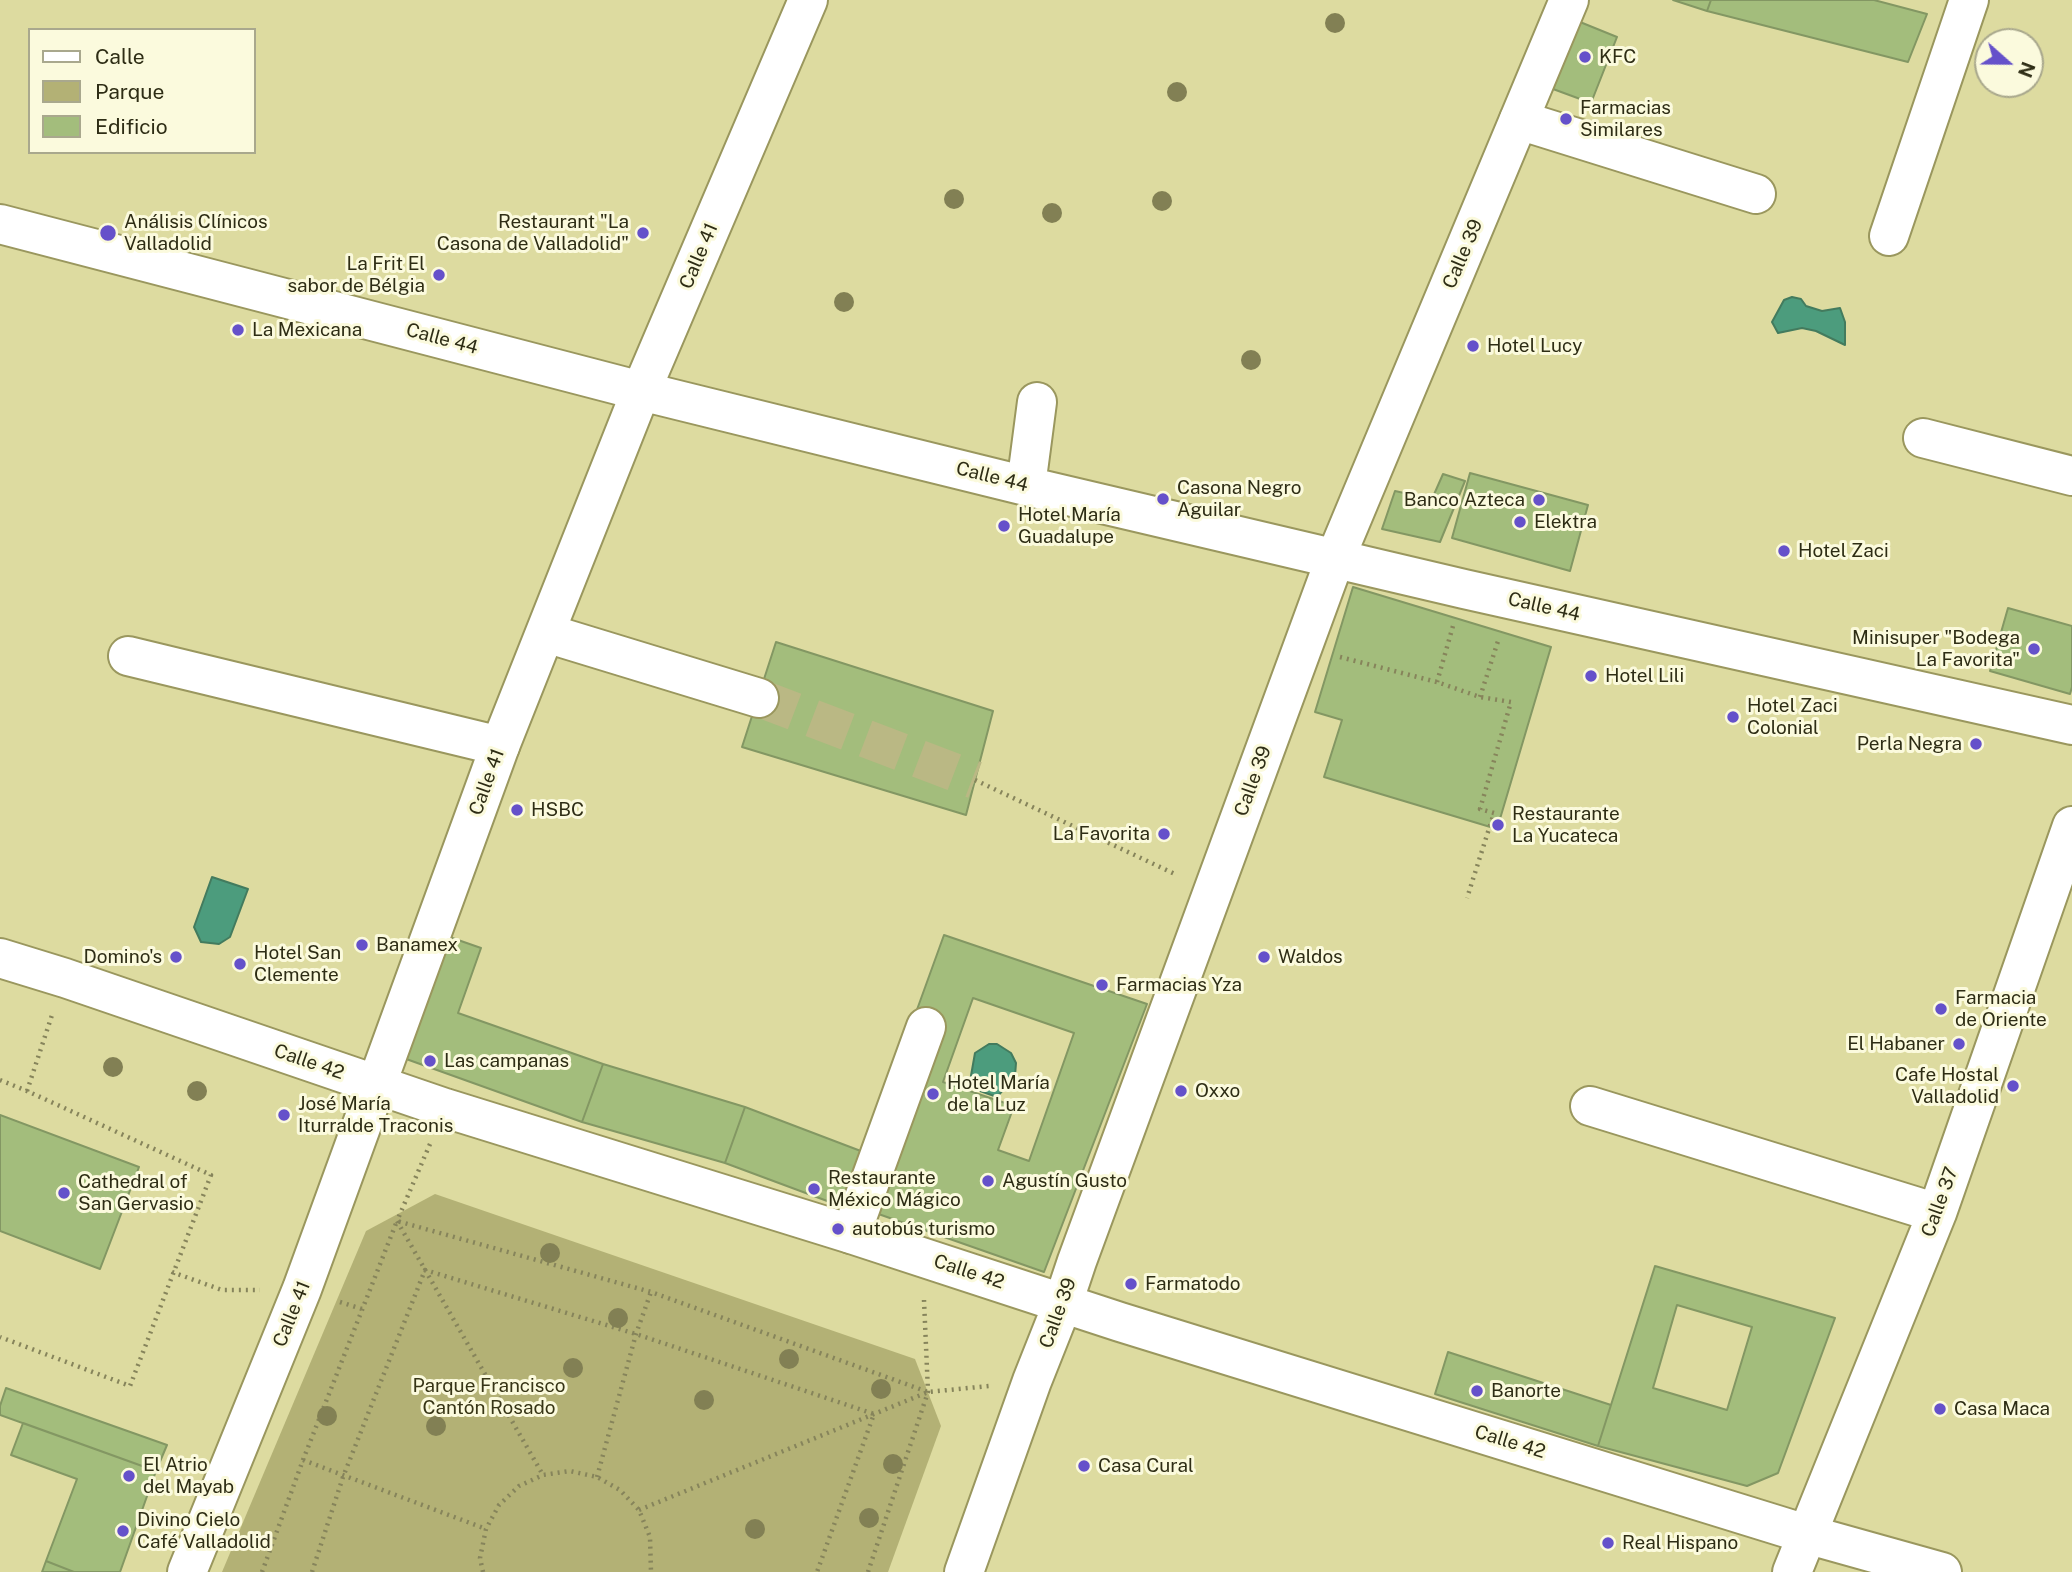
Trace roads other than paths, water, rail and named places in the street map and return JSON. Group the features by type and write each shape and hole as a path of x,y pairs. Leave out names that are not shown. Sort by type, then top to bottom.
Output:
{"main road":[{"name":"Calle 41","path":"187,1572 302,1289 500,746 641,391 808,0"},
{"name":"Calle 39","path":"964,1572 1335,559 1569,0"},
{"path":"1889,236 1969,0"},
{"path":"1519,120 1756,194"},
{"name":"Calle 44","path":"0,224 641,391 1026,486 1511,600 2072,725"},
{"path":"1026,486 1037,402"},
{"path":"1923,438 2072,476"},
{"path":"546,633 759,698"},
{"path":"128,656 500,746"},
{"name":"Calle 37","path":"1792,1572 1937,1213 2072,826"},
{"name":"Calle 42","path":"0,958 445,1108 1806,1534 1942,1572"},
{"path":"851,1234 926,1027"},
{"path":"1590,1106 1937,1213"}],"tunnel":[{"path":"759,698 975,780"}],"place":[{"name":"KFC","path":"1585,57"},
{"name":"Farmacias Similares","path":"1566,119"},
{"name":"Análisis Clínicos Valladolid","path":"108,233"},
{"name":"Restaurant \"La Casona de Valladolid\"","path":"643,233"},
{"name":"La Frit El sabor de Bélgia","path":"439,275"},
{"name":"La Mexicana","path":"238,330"},
{"name":"Hotel Lucy","path":"1473,346"},
{"name":"Casona Negro Aguilar","path":"1163,499"},
{"name":"Banco Azteca","path":"1539,500"},
{"name":"Elektra","path":"1520,522"},
{"name":"Hotel María Guadalupe","path":"1004,526"},
{"name":"Hotel Zaci","path":"1784,551"},
{"name":"Minisuper \"Bodega La Favorita\"","path":"2034,649"},
{"name":"Hotel Lili","path":"1591,676"},
{"name":"Hotel Zaci Colonial","path":"1733,717"},
{"name":"Perla Negra","path":"1976,744"},
{"name":"HSBC","path":"517,810"},
{"name":"Restaurante La Yucateca","path":"1498,825"},
{"name":"La Favorita","path":"1164,834"},
{"name":"Banamex","path":"362,945"},
{"name":"Domino's","path":"176,957"},
{"name":"Waldos","path":"1264,957"},
{"name":"Hotel San Clemente","path":"240,964"},
{"name":"Farmacias Yza","path":"1102,985"},
{"name":"Farmacia de Oriente","path":"1941,1009"},
{"name":"El Habaner","path":"1959,1044"},
{"name":"Las campanas","path":"430,1061"},
{"name":"Cafe Hostal Valladolid","path":"2013,1086"},
{"name":"Oxxo","path":"1181,1091"},
{"name":"Hotel María de la Luz","path":"933,1094"},
{"name":"José María Iturralde Traconis","path":"284,1115"},
{"name":"Agustín Gusto","path":"988,1181"},
{"name":"Restaurante México Mágico","path":"814,1189"},
{"name":"Cathedral of San Gervasio","path":"64,1193"},
{"name":"autobús turismo","path":"838,1229"},
{"name":"Farmatodo","path":"1131,1284"},
{"name":"Banorte","path":"1477,1391"},
{"name":"Casa Maca","path":"1940,1409"},
{"name":"Casa Cural","path":"1084,1466"},
{"name":"El Atrio del Mayab","path":"129,1476"},
{"name":"Divino Cielo Café Valladolid","path":"123,1531"},
{"name":"Real Hispano","path":"1608,1543"}],"park label":[{"name":"Parque Francisco Cantón Rosado","path":"489,1397"}]}
